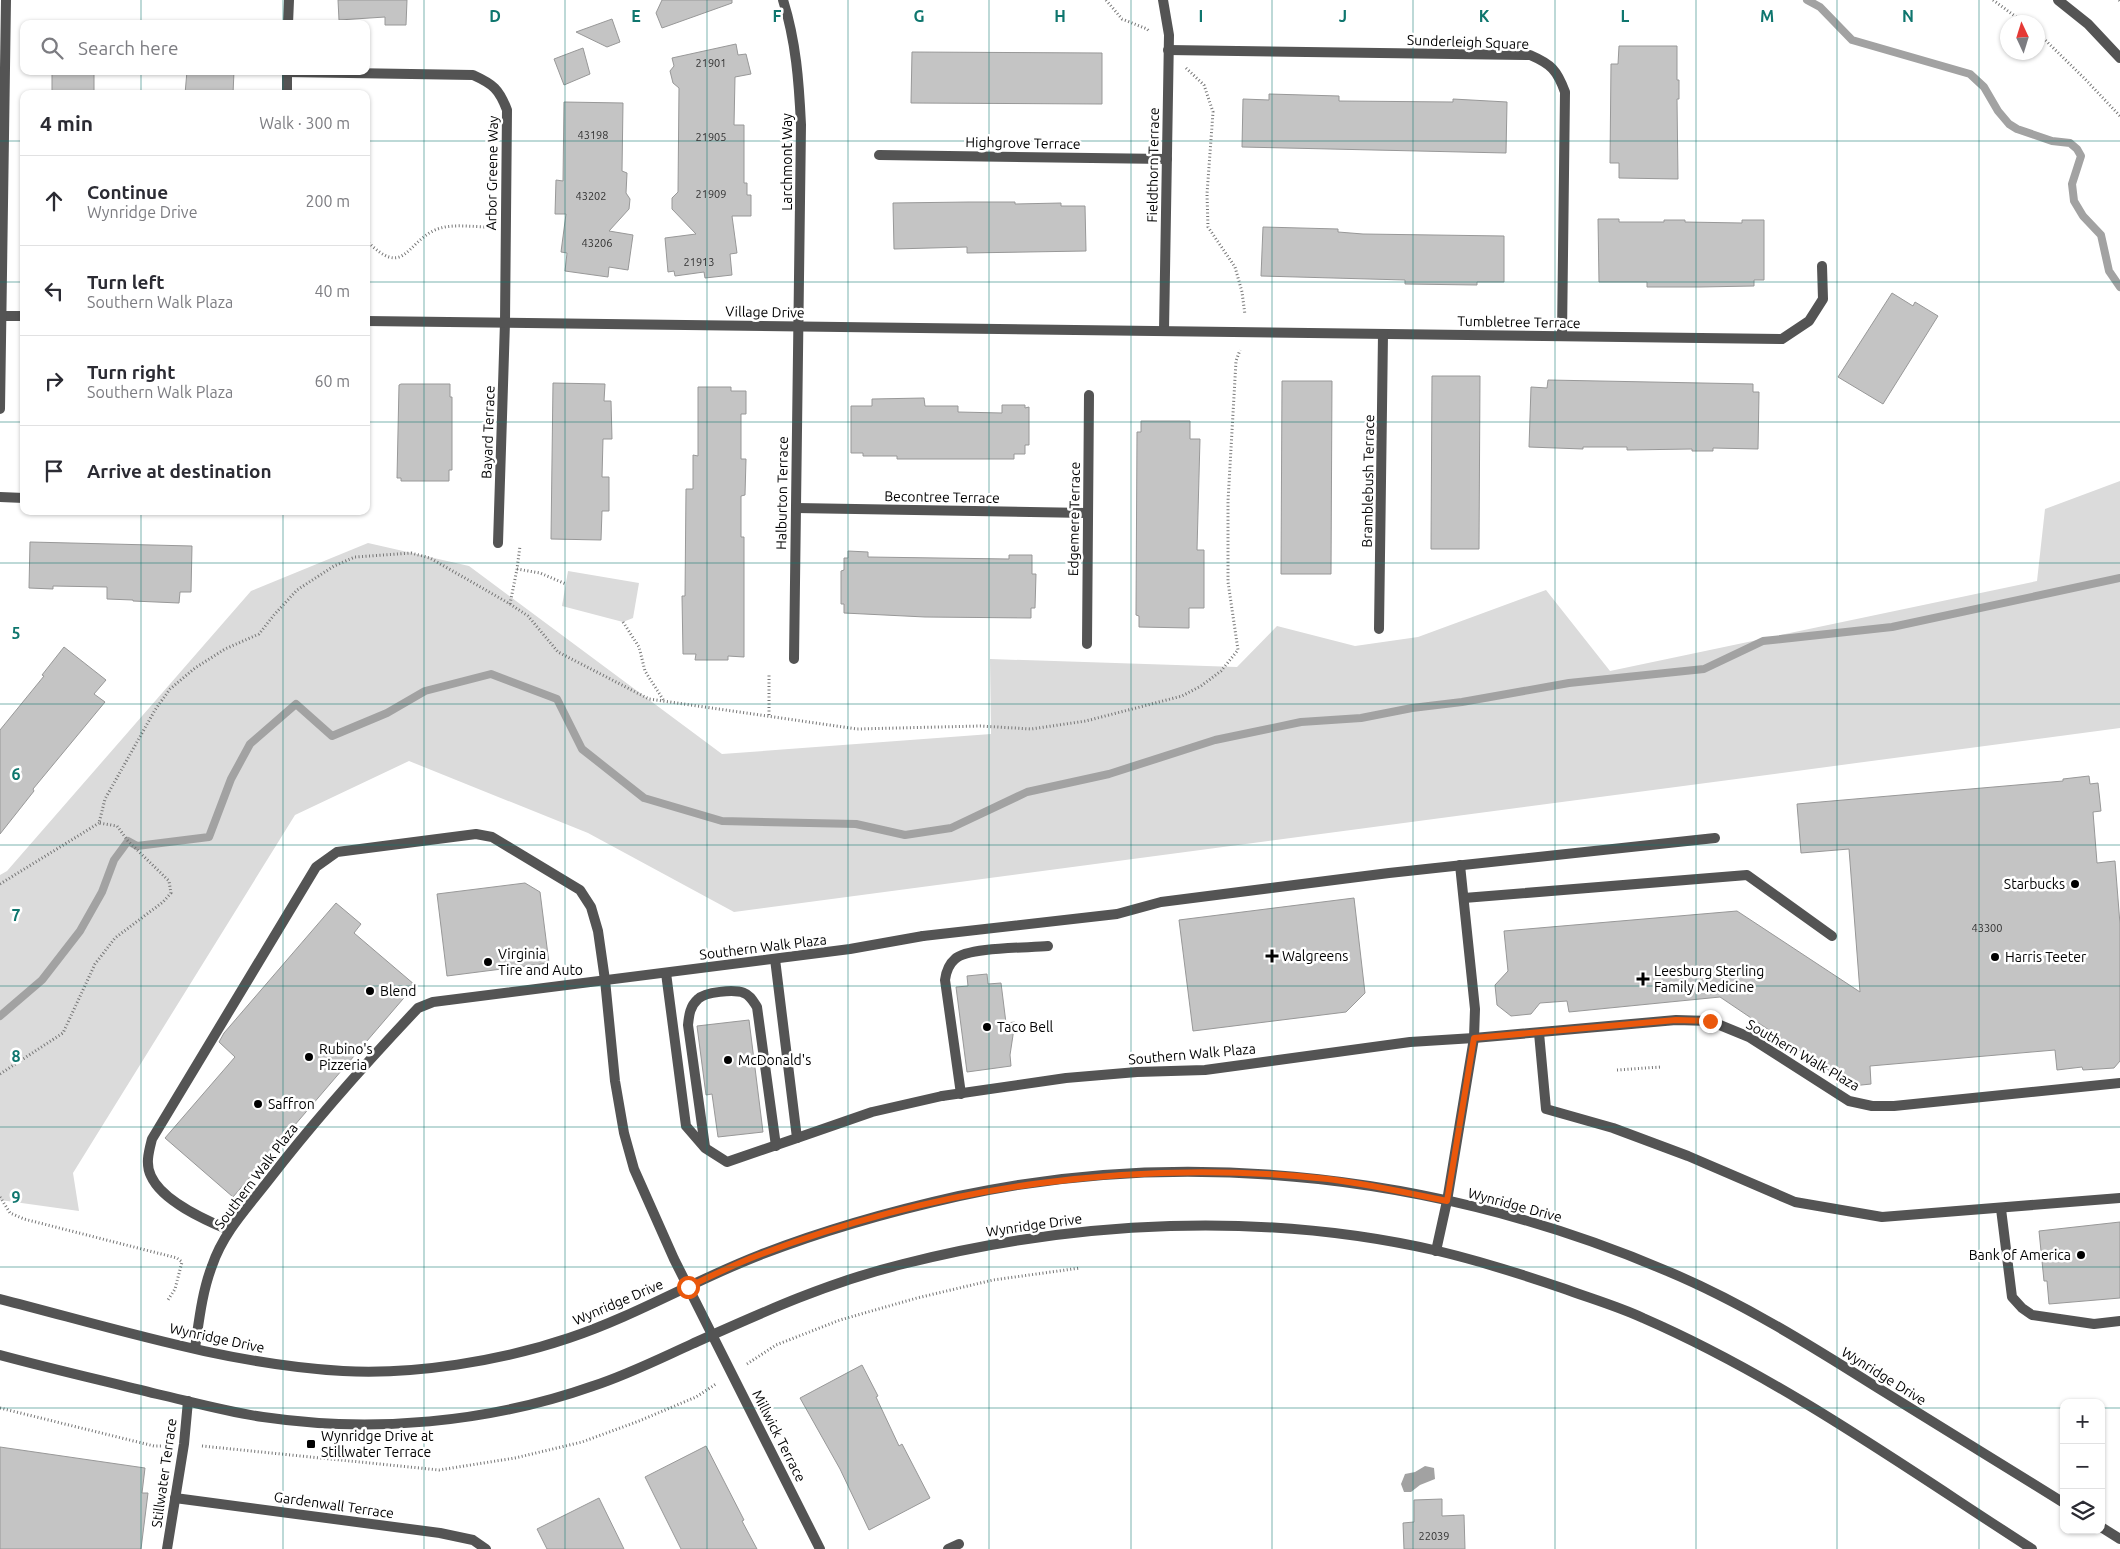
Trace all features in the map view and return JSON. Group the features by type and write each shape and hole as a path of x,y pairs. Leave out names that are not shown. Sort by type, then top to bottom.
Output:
{"street":[{"path":"0,409 6,0"},
{"path":"288,0 288,20"},
{"name":"Larchmont Way","path":"783,0 791,26 799,75 801,125 798,326"},
{"name":"Fieldthorn Terrace","path":"1163,0 1169,35 1164,331"},
{"path":"2058,0 2088,24 2120,58"},
{"name":"Sunderleigh Square","path":"1168,50 1530,55 1546,62 1558,75 1565,92 1562,336"},
{"name":"Arbor Greene Way","path":"370,73 473,75 490,83 501,95 507,110 504,322"},
{"path":"287,75 287,90"},
{"name":"Highgrove Terrace","path":"879,154 1167,159"},
{"name":"Tumbletree Terrace","path":"1164,331 1782,338 1809,321 1823,299 1822,266"},
{"path":"1,316 20,316"},
{"name":"Village Drive","path":"370,320 1164,331"},
{"name":"Bayard Terrace","path":"498,543 504,322"},
{"name":"Halburton Terrace","path":"794,659 798,326"},
{"name":"Bramblebush Terrace","path":"1379,629 1383,334"},
{"name":"Edgemere Terrace","path":"1087,644 1089,395"},
{"path":"0,497 20,498"},
{"name":"Becontree Terrace","path":"796,508 1087,514"},
{"path":"229,1230 202,1219 160,1190 150,1176 147,1160 152,1139 316,867 337,852 476,834 492,837 580,890 591,907 598,931 605,980 615,1081 624,1133 634,1169 688,1287 713,1335"},
{"name":"Southern Walk Plaza","path":"195,1348 201,1307 212,1266 229,1230 298,1142 343,1089 418,1008 433,1002 850,949 923,936 1117,914 1161,902 1389,873 1715,838"},
{"path":"1436,1251 1447,1201 1474,1038 1475,1009 1460,865"},
{"path":"1464,898 1747,875 1832,936"},
{"path":"961,1094 945,980 947,969 955,959 968,952 1048,946"},
{"path":"775,959 797,1138"},
{"path":"666,973 686,1126 705,1148"},
{"path":"705,1148 688,1024 690,1010 698,998 710,993 738,991 752,998 757,1007 776,1146"},
{"name":"Southern Walk Plaza","path":"705,1148 727,1162 872,1112 942,1096 1066,1078 1137,1072 1205,1070 1410,1042 1539,1033 1676,1020 1710,1021 1749,1037 1849,1101 1872,1106 1894,1106 2120,1083"},
{"path":"1539,1033 1546,1109 1613,1128 1680,1153 1795,1202 1882,1218 2120,1198"},
{"name":"Wynridge Drive","path":"0,1299 239,1358 347,1372 415,1369 475,1361 532,1349 568,1338 611,1322 758,1256 820,1234 883,1215 962,1196 1045,1182 1114,1175 1188,1173 1328,1179 1391,1189 1516,1217 1592,1242 1669,1271 1717,1294 1790,1334 2060,1502"},
{"path":"2001,1209 2012,1297 2022,1308 2032,1315 2094,1324 2120,1321"},
{"name":"Wynridge Drive","path":"0,1355 188,1402 260,1417 324,1424 391,1424 447,1420 533,1404 591,1387 627,1373 774,1307 835,1284 899,1264 978,1246 1057,1234 1126,1227 1262,1228 1326,1233 1436,1251 1515,1272 1640,1316 1711,1351 1820,1413 2032,1549"},
{"name":"Millwick Terrace","path":"713,1335 820,1549"},
{"name":"Stillwater Terrace","path":"167,1549 184,1444 188,1402"},
{"name":"Gardenwall Terrace","path":"175,1498 440,1533 473,1540 486,1549"},
{"path":"2105,1530 2120,1539"},
{"path":"948,1549 961,1546"}],"path":[{"path":"98,823 105,800 113,784 155,710 170,689 195,668 225,648 259,634 274,614 297,590 334,566 355,557 411,553 430,558 528,616 558,652 649,699 857,729 980,726 1031,729 1086,721 1182,696 1201,686 1220,671 1238,650 1228,582 1228,502 1236,361 1246,332 1242,292 1235,267 1208,227 1207,194 1213,112 1204,85 1147,29 1122,19 1106,0"},
{"path":"1993,0 2013,15"},
{"path":"2045,40 2120,116"},
{"path":"370,244 378,253 397,258 406,254 437,229 451,226 504,228"},
{"path":"510,604 518,569 520,546"},
{"path":"518,569 540,573 566,584"},
{"path":"623,622 639,647 645,671 664,701"},
{"path":"769,673 769,715"},
{"path":"0,884 98,823 117,826 128,841 169,881 171,893 163,902 115,938 95,964 63,1033 0,1074"},
{"path":"1617,1070 1661,1067"},
{"path":"0,1197 10,1213 24,1219 177,1258 182,1262 175,1289 168,1300"}],"shaded area":[{"path":"2120,481 2120,728 734,912 588,833 409,761 295,815 73,1173 79,1211 0,1200 0,875 7,871 251,591 368,543 469,566 722,754 991,734 990,659 1237,667 1277,626 1355,646 1418,637 1546,590 1610,671 2037,581 2045,509"},
{"path":"568,571 639,583 633,618 623,622 562,606"},
{"path":"1425,1466 1434,1468 1435,1479 1420,1485 1411,1492 1404,1492 1401,1484 1405,1474 1415,1472"}],"building":[{"path":"338,0 407,0 406,25 385,25 385,17 339,20"},
{"path":"662,0 732,0 732,3 662,28 656,13"},
{"path":"612,19 620,42 607,47 576,32"},
{"path":"736,44 738,55 746,54 751,74 735,77 734,125 744,125 744,183 747,183 747,195 751,195 751,216 732,216 737,253 730,254 732,275 705,278 704,272 675,276 674,271 668,272 665,238 696,234 672,209 672,198 678,192 679,88 673,83 670,71 674,66 672,58"},
{"path":"1619,46 1677,46 1677,80 1679,80 1679,99 1677,99 1678,179 1619,178 1619,163 1610,163 1611,64 1618,64"},
{"path":"583,48 590,74 564,85 554,59"},
{"path":"912,52 1102,53 1102,104 911,103"},
{"path":"52,75 94,75 94,90 52,90"},
{"path":"187,75 234,75 233,90 185,90"},
{"path":"1269,94 1339,96 1339,101 1453,102 1453,99 1507,102 1506,153 1242,147 1243,99 1269,100"},
{"path":"564,102 623,103 622,171 627,173 626,193 630,199 629,209 609,231 633,235 628,270 609,267 608,277 565,271 567,253 561,252 566,214 555,214 556,180 563,181"},
{"path":"893,203 1061,203 1061,206 1085,206 1086,251 967,253 967,247 894,249"},
{"path":"1598,219 1619,219 1619,222 1685,220 1685,222 1742,223 1742,220 1764,220 1764,280 1754,280 1754,286 1700,287 1647,287 1647,282 1599,282"},
{"path":"1263,227 1338,229 1338,232 1363,234 1504,236 1504,282 1477,282 1477,285 1405,284 1405,280 1261,276"},
{"path":"1892,293 1913,306 1915,302 1938,316 1883,404 1838,377"},
{"path":"1432,376 1480,376 1479,549 1431,549"},
{"path":"1548,380 1753,384 1753,392 1759,392 1758,449 1713,448 1713,451 1692,451 1692,449 1627,450 1627,447 1583,447 1583,449 1529,447 1531,387 1547,388"},
{"path":"1282,381 1332,381 1331,574 1281,574"},
{"path":"553,383 605,384 604,401 611,401 612,439 603,439 602,477 609,477 609,511 602,511 601,540 551,539"},
{"path":"450,384 450,397 452,397 452,470 449,470 449,481 401,481 401,478 397,478 399,385"},
{"path":"698,387 731,387 731,391 746,391 746,414 741,414 741,459 746,459 745,495 741,496 741,537 744,537 744,657 728,656 728,660 695,660 696,654 683,654 682,596 685,596 686,489 693,489 693,455 698,456"},
{"path":"924,398 925,406 958,406 958,412 1002,413 1002,405 1025,405 1025,408 1029,407 1029,445 1025,445 1025,454 1014,454 1014,459 897,459 897,456 863,456 863,453 851,453 851,406 872,406 872,399"},
{"path":"1141,421 1190,421 1190,439 1200,439 1197,550 1204,550 1204,608 1189,608 1189,628 1139,627 1139,616 1136,615 1137,432 1141,432"},
{"path":"30,542 192,546 191,592 180,592 179,603 107,599 107,587 53,586 53,589 29,588"},
{"path":"848,551 868,552 868,557 1009,559 1009,555 1032,555 1032,574 1036,574 1035,608 1031,608 1031,618 925,617 844,613 844,604 841,604 841,571 844,570 844,558 848,558"},
{"path":"64,647 106,680 94,694 105,702 33,789 34,791 0,834 0,730 44,676 42,675"},
{"path":"2089,776 2090,784 2098,783 2101,811 2093,812 2097,863 2115,861 2120,924 2120,1061 2114,1068 2083,1070 2082,1067 2057,1070 2055,1050 1870,1066 1871,1084 1852,1086 1720,997 1569,1012 1567,1001 1540,1003 1531,1014 1511,1016 1497,1005 1495,985 1508,971 1504,931 1737,911 1860,992 1849,849 1801,853 1797,804 2063,781 2063,779"},
{"path":"525,883 540,892 549,963 447,976 437,894"},
{"name":"Walgreens","path":"1354,898 1365,993 1346,1012 1193,1031 1179,920"},
{"path":"336,903 361,924 354,933 415,985 233,1197 165,1138 235,1057 219,1042 224,1033"},
{"name":"Taco Bell","path":"987,974 988,984 1001,983 1006,1023 1015,1022 1010,1055 1011,1066 967,1072 956,987 968,986 967,976"},
{"name":"McDonald's","path":"749,1020 763,1132 718,1137 712,1094 706,1095 697,1026"},
{"name":"Bank of America","path":"2120,1222 2120,1298 2049,1304 2047,1281 2044,1281 2039,1231"},
{"path":"862,1365 878,1396 876,1397 899,1446 902,1444 930,1498 869,1530 840,1469 800,1398"},
{"path":"706,1446 757,1549 681,1549 645,1477"},
{"path":"0,1447 145,1468 142,1493 148,1493 141,1549 0,1549"},
{"path":"599,1498 624,1549 547,1549 537,1529"},
{"path":"1442,1499 1442,1516 1464,1515 1465,1549 1404,1549 1403,1523 1414,1522 1414,1500"}],"waterway":[{"path":"1807,0 1820,7 1852,40 1970,74 1984,87 1998,111 2009,124 2017,129 2052,141 2070,143 2077,149 2081,156 2072,184 2074,201 2083,216 2101,235 2109,271 2120,287"},
{"path":"0,1016 42,980 80,931 102,892 114,860 128,841 137,846 209,837 231,779 250,744 296,704 332,736 387,713 425,691 491,674 557,699 582,749 644,798 722,821 856,824 905,835 951,828 1027,792 1109,774 1215,740 1301,722 1361,718 1569,683 1704,669 1763,641 1892,627 2120,578"}],"place":[{"name":"Starbucks","path":"2075,884"},
{"name":"Walgreens","path":"1272,956"},
{"name":"Harris Teeter","path":"1995,957"},
{"name":"Virginia Tire and Auto","path":"488,962"},
{"name":"Leesburg Sterling Family Medicine","path":"1643,979"},
{"name":"Blend","path":"370,991"},
{"name":"Taco Bell","path":"987,1027"},
{"name":"Rubino's Pizzeria","path":"309,1057"},
{"name":"McDonald's","path":"728,1060"},
{"name":"Saffron","path":"258,1104"},
{"name":"Bank of America","path":"2081,1255"},
{"name":"Wynridge Drive at Stillwater Terrace","path":"311,1444"}],"route":[{"path":"688,1287 758,1256 820,1234 883,1215 962,1196 1045,1182 1114,1175 1188,1173 1261,1175 1328,1179 1391,1189 1447,1201 1474,1038 1676,1020 1710,1021"}]}
